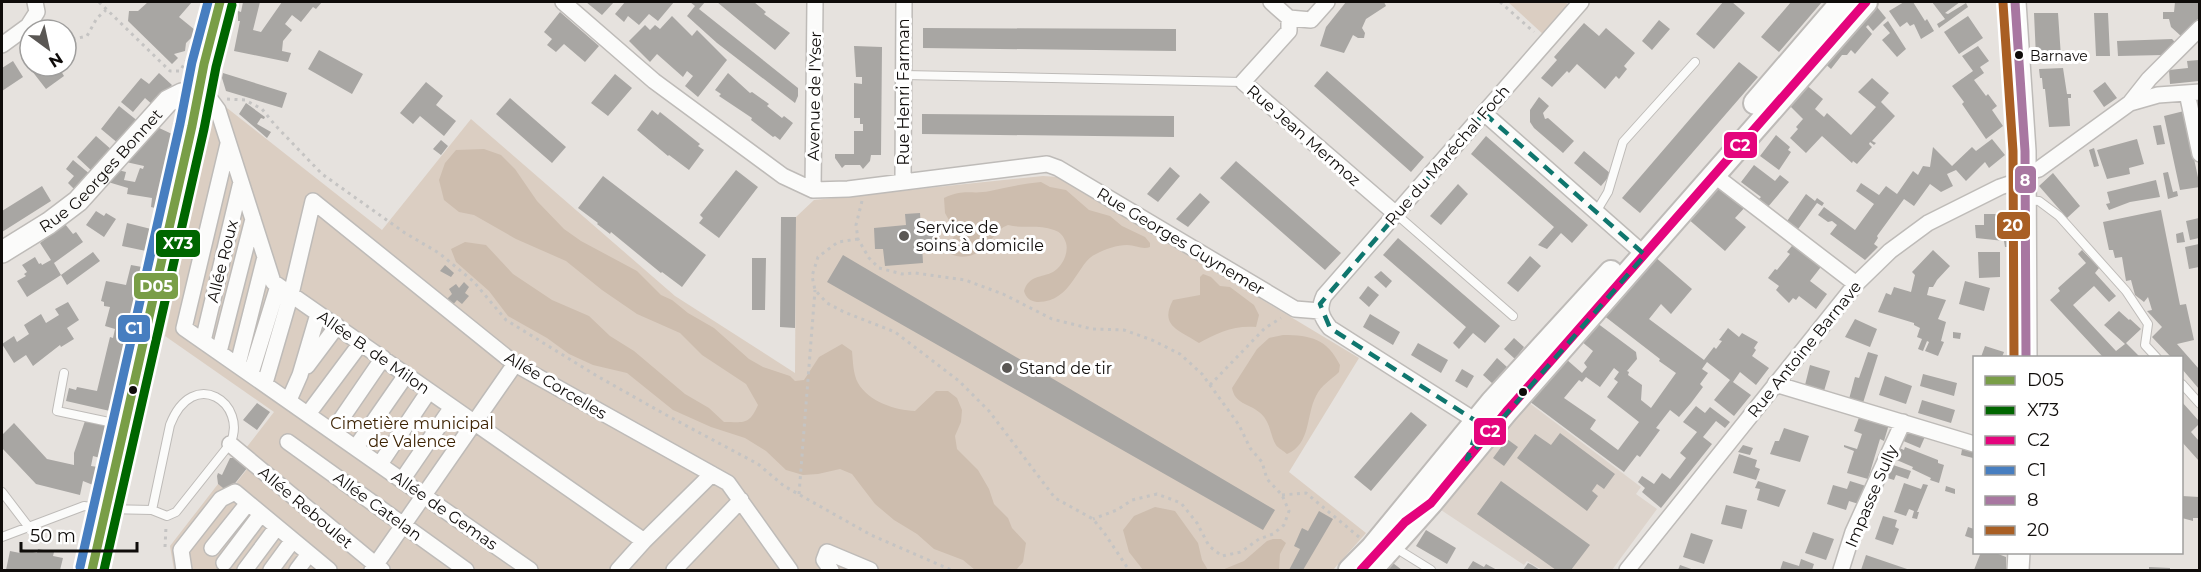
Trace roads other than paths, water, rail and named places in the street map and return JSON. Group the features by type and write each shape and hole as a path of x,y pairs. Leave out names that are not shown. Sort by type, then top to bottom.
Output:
{"main road":[{"path":"1350,570 1431,503 1842,2"},
{"path":"1371,570 1382,545 1476,421 1714,175 1866,2"}],"street":[{"path":"2,45 28,26 37,12 35,2"},
{"path":"92,570 204,64 220,2"},
{"path":"563,2 654,81 783,176 813,190"},
{"name":"Avenue de l'Yser","path":"813,190 815,2"},
{"name":"Rue Henri Farman","path":"903,182 904,2"},
{"path":"1270,2 1288,18 1311,20 1327,2"},
{"path":"2014,2 2025,185 2026,356"},
{"name":"Rue du Maréchal Foch","path":"1320,311 1320,304 1324,296 1577,3"},
{"path":"1243,82 1289,31 1288,18"},
{"name":"Rue Antoine Barnave","path":"1627,570 1856,284 1890,251 1928,223 2000,187 2015,182 2025,185 2039,169 2130,103 2199,28"},
{"name":"Rue Jean Mermoz","path":"1243,82 1396,214"},
{"path":"2130,103 2158,95 2193,92 2199,154"},
{"name":"Rue Georges Bonnet","path":"2,252 49,223 78,201 168,101 182,94 199,94"},
{"name":"Allée B. de Milon","path":"199,94 210,99 218,110 273,282 644,541"},
{"path":"1484,113 1640,250"},
{"name":"Allée de Gemas","path":"229,143 184,327 530,570"},
{"name":"Rue Georges Guynemer","path":"813,190 865,187 1047,164 1058,168 1295,309 1320,311"},
{"path":"1714,175 1856,284"},
{"name":"Allée Roux","path":"203,341 241,182"},
{"name":"Allée Corcelles","path":"285,290 313,201 515,364 728,483 784,568"},
{"path":"219,352 253,219"},
{"path":"244,369 265,257"},
{"path":"244,369 285,290"},
{"path":"265,383 285,290"},
{"path":"1320,311 1323,320 1330,327 1476,421 1477,431 1474,444 1467,459"},
{"path":"289,400 300,375 318,314"},
{"path":"300,375 337,327"},
{"path":"308,414 361,343"},
{"path":"333,431 382,358"},
{"path":"376,569 404,524 515,364"},
{"path":"356,447 406,375"},
{"name":"Impasse Sully","path":"1775,384 1973,444"},
{"path":"380,464 429,391"},
{"path":"402,480 452,407"},
{"name":"Impasse Sully","path":"1841,570 1853,532 1904,422"},
{"name":"Allée Catelan","path":"288,442 466,570"},
{"name":"Allée Reboulet","path":"230,444 376,569"},
{"path":"618,570 712,474"},
{"path":"184,570 182,550 221,499 236,492 326,569"},
{"path":"674,570 741,500"},
{"path":"212,548 248,503"},
{"path":"196,529 228,567 261,514"},
{"path":"245,570 278,527"},
{"path":"271,570 293,540"},
{"path":"828,565 827,552 870,570"},
{"path":"297,570 309,554"},
{"path":"2018,570 2019,554"}],"lane":[{"path":"1596,212 1608,192 1623,142 1695,62"},
{"name":"Rue Jean Mermoz","path":"904,75 1243,82"},
{"path":"2025,185 2038,201 2059,216 2126,291 2148,324 2145,345 2156,356"},
{"name":"Rue Jean Mermoz","path":"1396,214 1513,316"},
{"path":"64,373 57,411 124,426"},
{"path":"2183,386 2199,404"},
{"path":"2,537 84,506 152,510 167,516 176,512 230,444 234,435 233,417 219,400 208,393 192,395 175,412 170,425 152,510"},
{"path":"2,492 28,526"},
{"path":"1361,570 1382,545 1431,570"}],"place":[{"name":"Barnave","path":"2019,55"},
{"name":"Service de soins à domicile","path":"904,236"},
{"name":"Stand de tir","path":"1007,368"}],"park label":[{"name":"Cimetière municipal de Valence","path":"412,432"}]}
